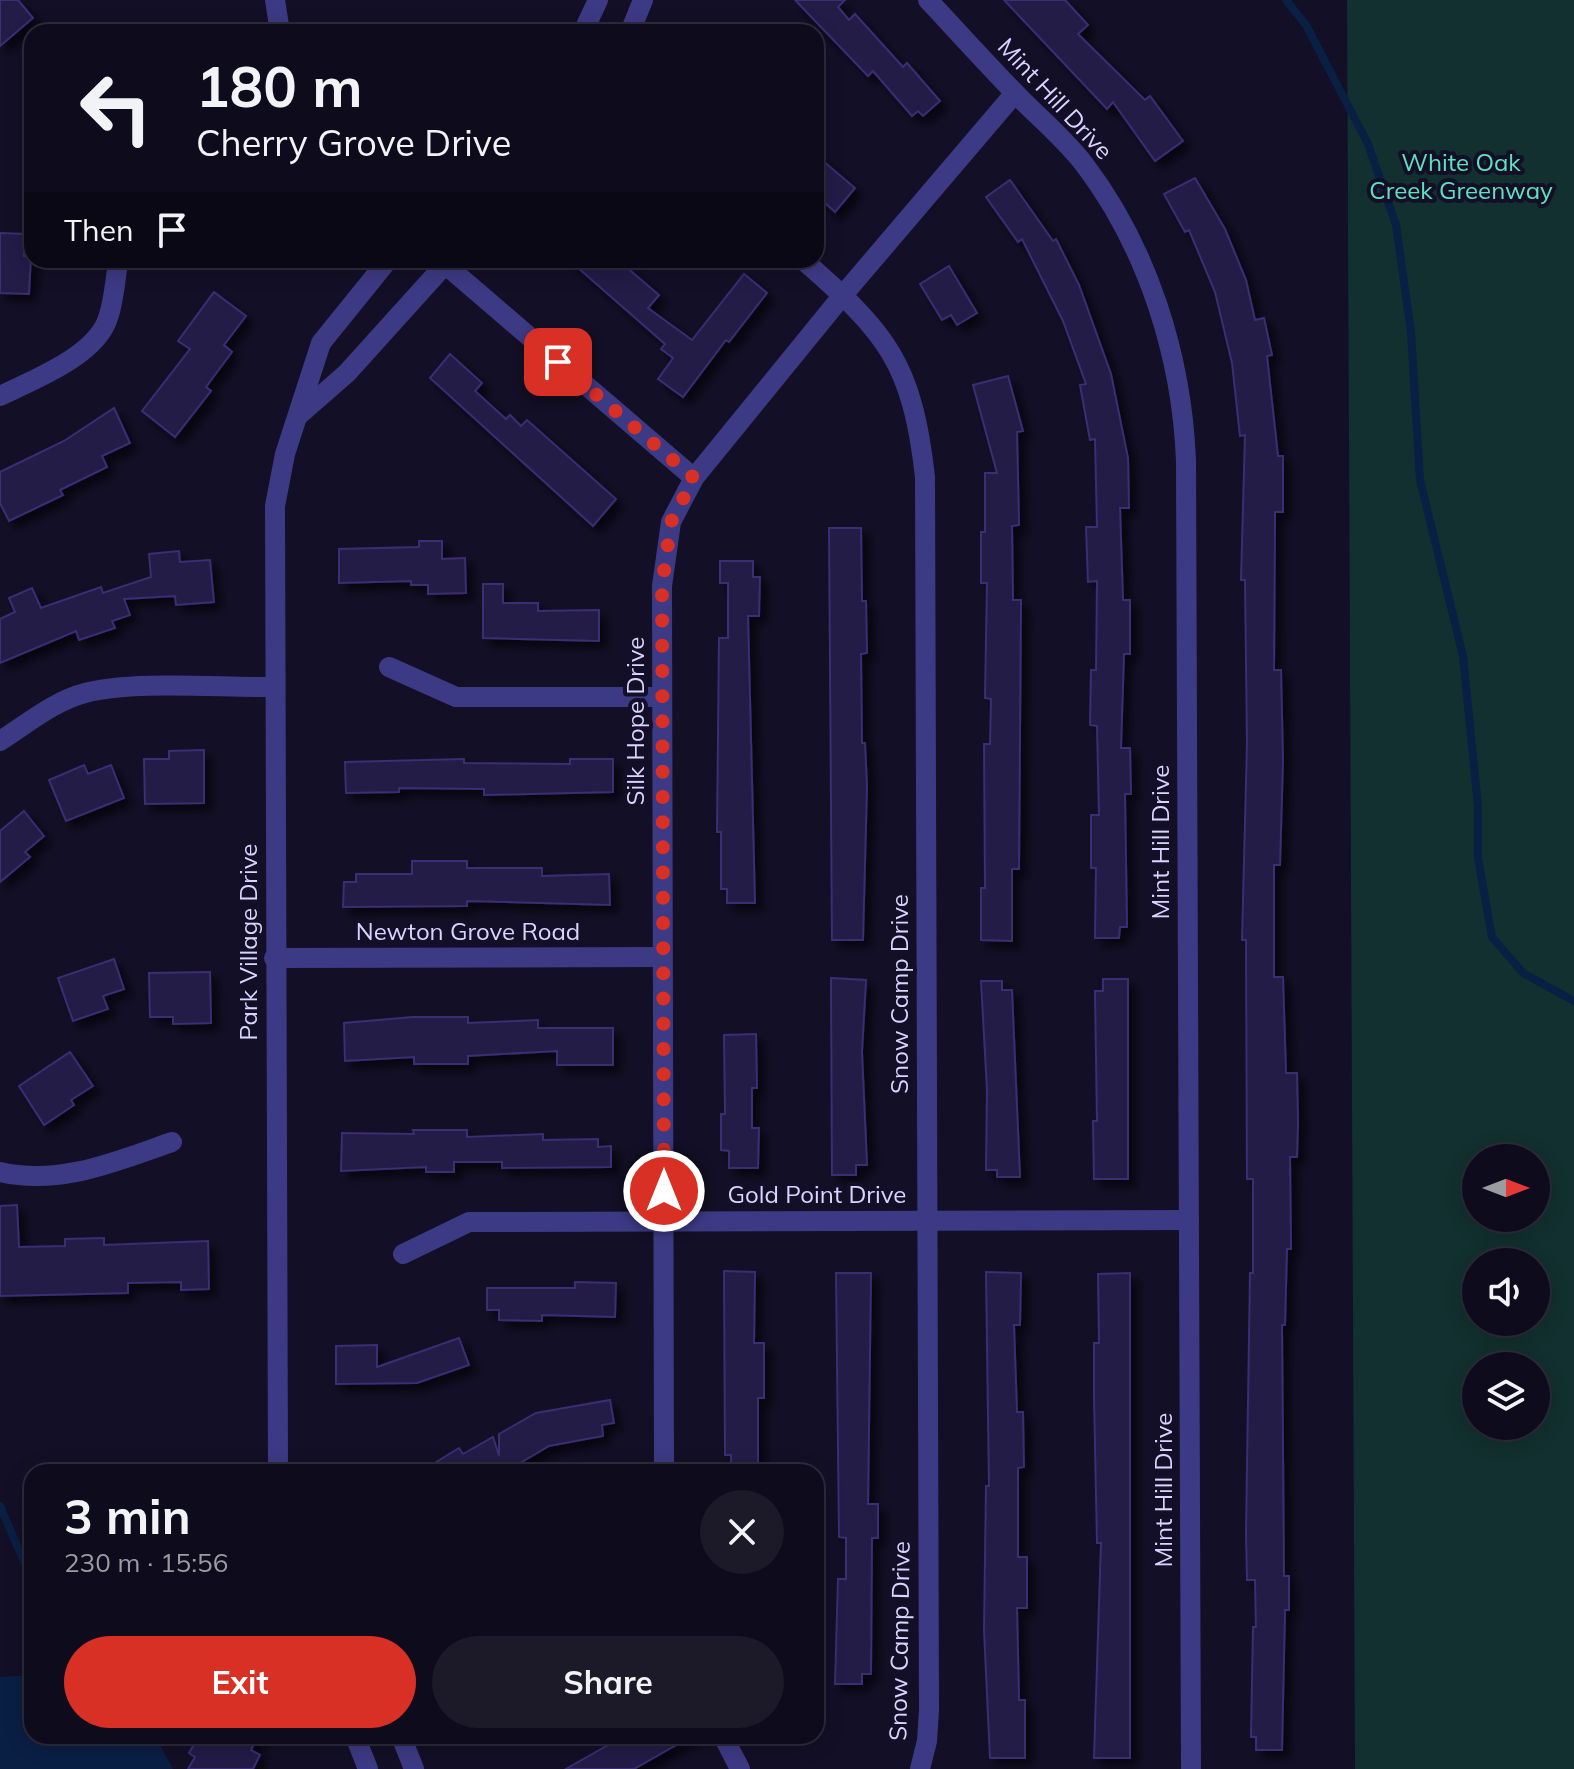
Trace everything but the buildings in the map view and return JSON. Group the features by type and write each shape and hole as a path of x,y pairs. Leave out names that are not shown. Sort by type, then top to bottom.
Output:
{"street":[{"path":"275,0 279,24"},
{"path":"587,24 598,0"},
{"path":"633,24 643,0"},
{"name":"Mint Hill Drive","path":"928,0 1073,151 1112,210 1151,289 1175,361 1181,396 1186,461 1191,1769"},
{"name":"Silk Hope Drive","path":"664,1464 662,697 664,557 671,522 694,478 843,295 1015,93"},
{"path":"0,396 61,366 87,346 108,320 117,268"},
{"name":"Park Village Drive","path":"278,1464 275,506 285,454 321,343 382,268"},
{"name":"Park Village Drive","path":"299,415 347,373 440,268"},
{"path":"452,268 694,478"},
{"name":"Snow Camp Drive","path":"812,268 843,295 884,339 901,369 919,424 925,477 929,1710 927,1741 920,1769"},
{"path":"389,667 456,697 662,697"},
{"path":"0,741 57,704 84,693 113,688 275,687"},
{"name":"Newton Grove Road","path":"274,958 662,957"},
{"path":"0,1172 55,1175 94,1169 172,1142"},
{"name":"Gold Point Drive","path":"403,1254 469,1222 1189,1220"},
{"path":"358,1744 368,1769"},
{"path":"404,1744 414,1769"},
{"path":"727,1744 740,1769"}],"green space":[{"name":"White Oak Creek Greenway","path":"1347,0 1574,0 1574,1769 1355,1769"}],"water":[{"path":"24,1676 24,1744 159,1744 173,1769 0,1769 0,1677"}],"waterway":[{"path":"1286,0 1306,25 1368,144 1396,225 1411,332 1420,480 1463,656 1478,806 1478,858 1492,937 1523,973 1574,1001"},
{"path":"0,1506 24,1562"}],"route":[{"path":"558,362 694,478 671,522 662,586 664,1191"}]}
